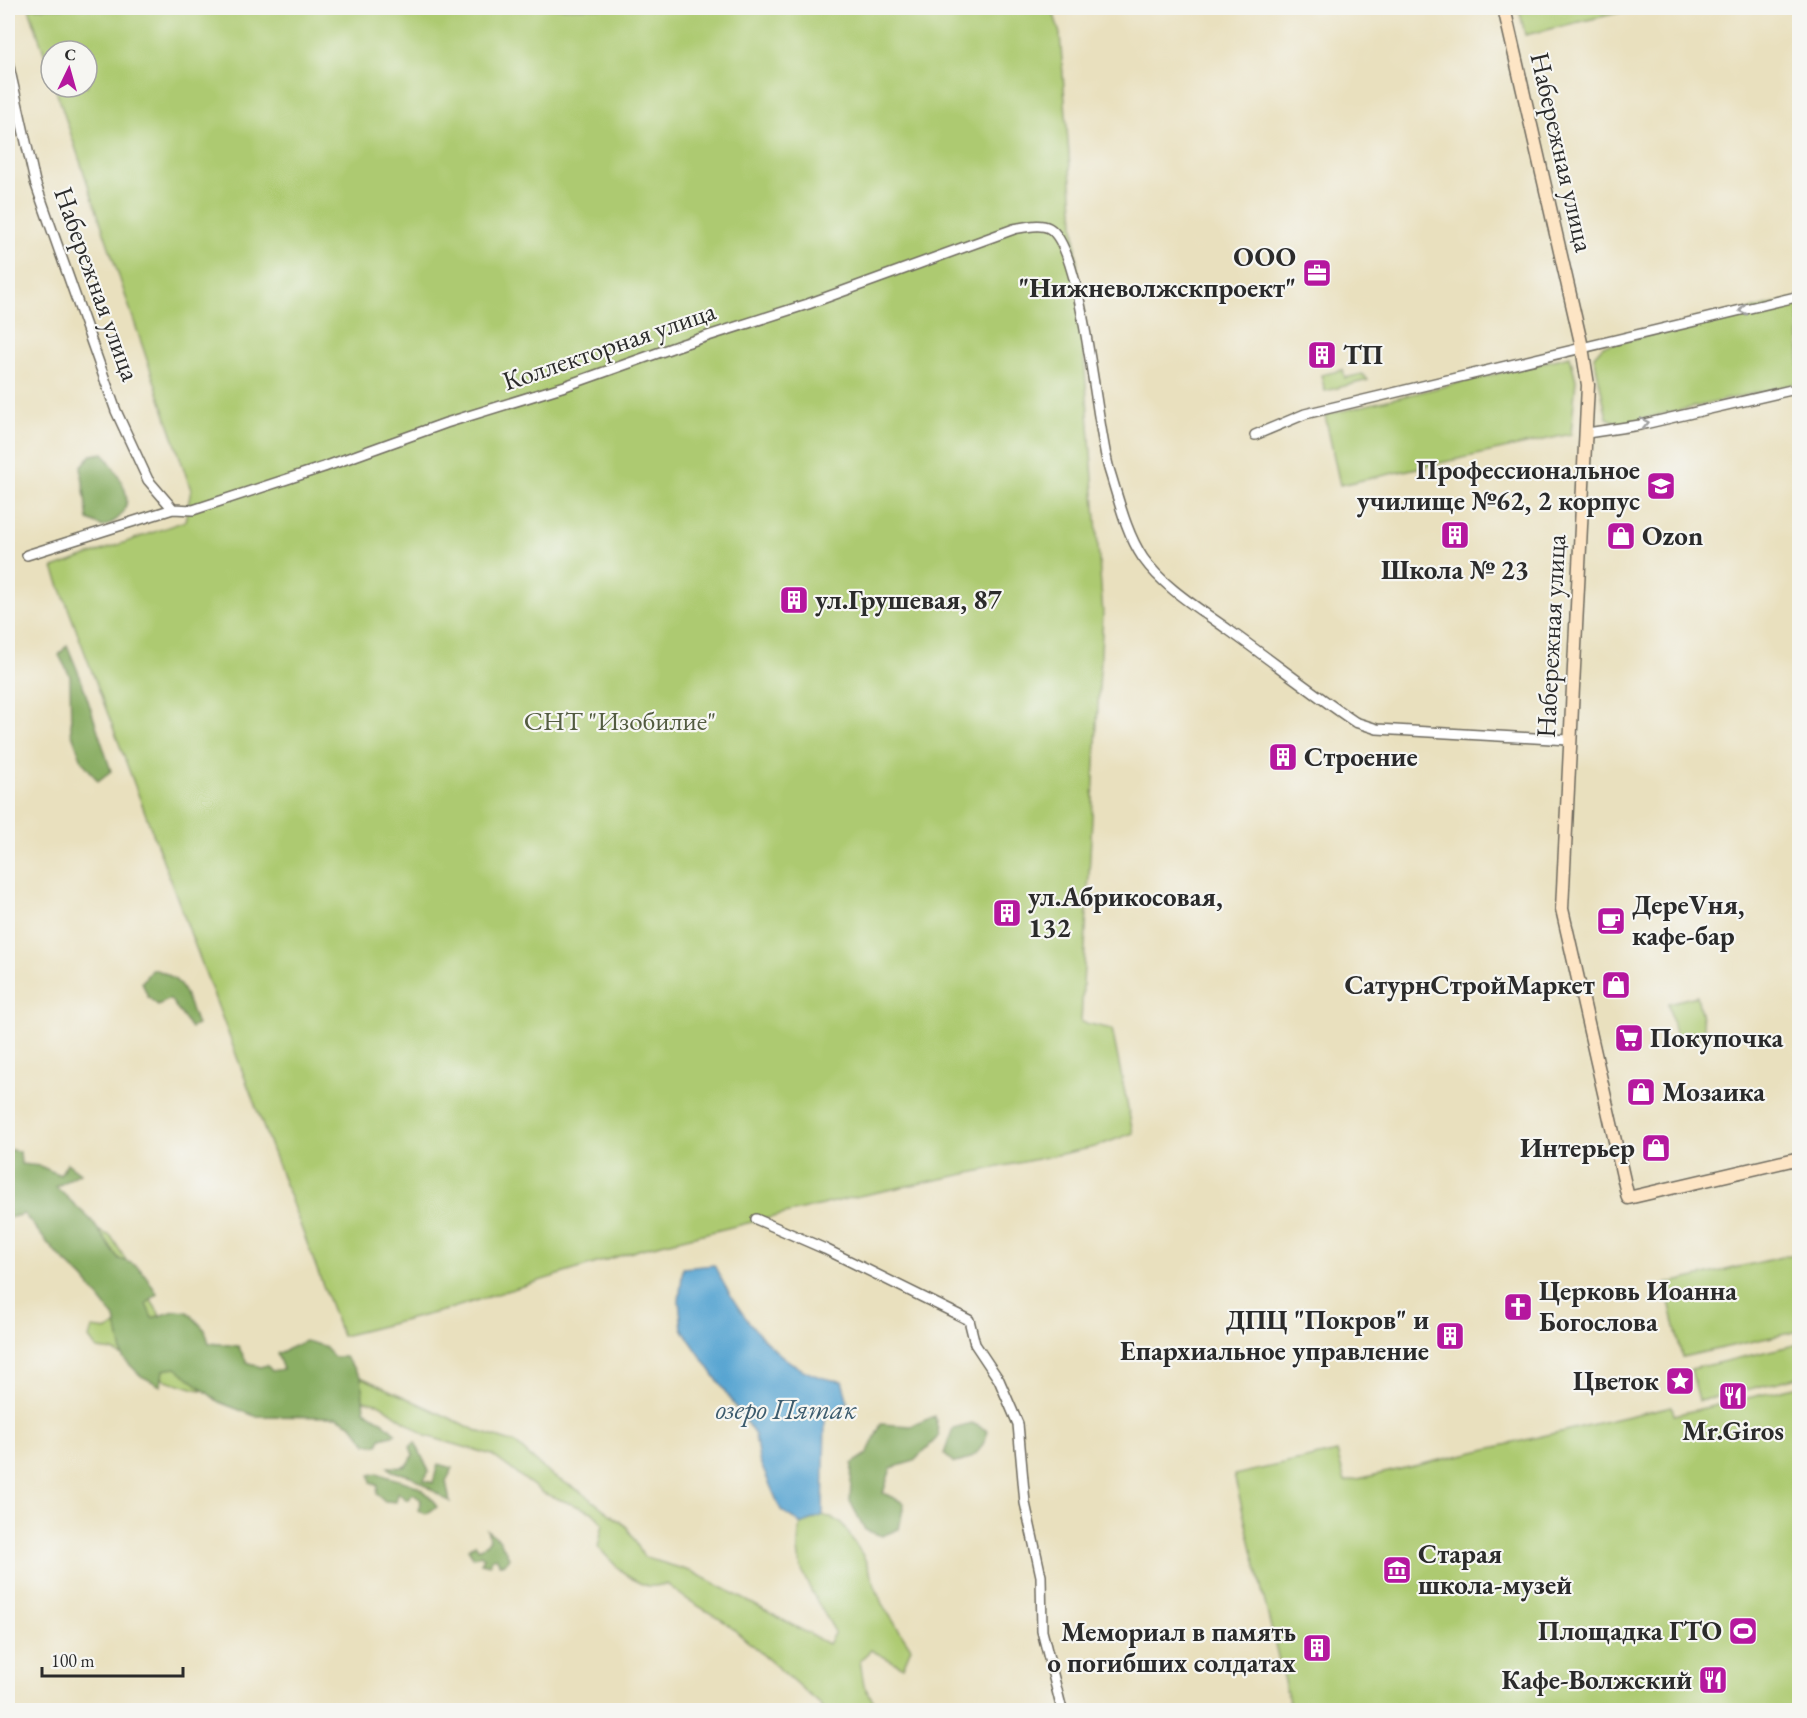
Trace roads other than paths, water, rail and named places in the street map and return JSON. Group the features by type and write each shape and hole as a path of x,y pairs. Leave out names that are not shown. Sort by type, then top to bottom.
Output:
{"street":[{"name":"Набережная улица","path":"1504,8 1582,347 1588,385 1569,740 1563,909 1628,1198 1800,1158"},
{"name":"Набережная улица","path":"8,62 35,182 116,411 148,480 173,509"},
{"name":"Коллекторная улица","path":"27,555 173,509 193,510 324,467 446,423 565,386 683,344 808,304 1014,229 1027,226 1048,227 1056,234 1067,256 1077,293 1108,466 1133,538 1142,556 1158,576 1312,693 1355,722 1377,729 1569,740"},
{"path":"1256,435 1305,414 1800,296"},
{"path":"1587,433 1640,424 1800,388"},
{"path":"756,1219 825,1249 969,1320 975,1344 999,1380 1018,1424 1025,1503 1041,1576 1042,1631 1062,1710"}],"water":[{"name":"озеро Пятак","path":"714,1265 749,1322 782,1356 800,1368 821,1377 842,1381 848,1402 825,1418 823,1515 801,1524 781,1510 759,1460 755,1435 682,1329 679,1301 683,1268"}],"place":[{"name":"ООО \"Нижневолжскпроект\"","path":"1317,273"},
{"name":"ТП","path":"1322,355"},
{"name":"Профессиональное училище №62, 2 корпус","path":"1661,486"},
{"name":"Школа № 23","path":"1455,535"},
{"name":"Ozon","path":"1621,536"},
{"name":"ул.Грушевая, 87","path":"794,600"},
{"name":"Строение","path":"1283,757"},
{"name":"ул.Абрикосовая, 132","path":"1007,913"},
{"name":"ДереVня, кафе-бар","path":"1611,921"},
{"name":"СатурнСтройМаркет","path":"1616,985"},
{"name":"Покупочка","path":"1629,1038"},
{"name":"Мозаика","path":"1641,1092"},
{"name":"Интерьер","path":"1656,1148"},
{"name":"Церковь Иоанна Богослова","path":"1518,1307"},
{"name":"ДПЦ \"Покров\" и Епархиальное управление","path":"1450,1336"},
{"name":"Цветок","path":"1680,1381"},
{"name":"Mr.Giros","path":"1733,1396"},
{"name":"Старая школа-музей","path":"1397,1570"},
{"name":"Площадка ГТО","path":"1743,1631"},
{"name":"Мемориал в память о погибших солдатах","path":"1317,1648"},
{"name":"Кафе-Волжский","path":"1713,1680"}],"park label":[{"name":"СНТ \"Изобилие\"","path":"620,721"}]}
